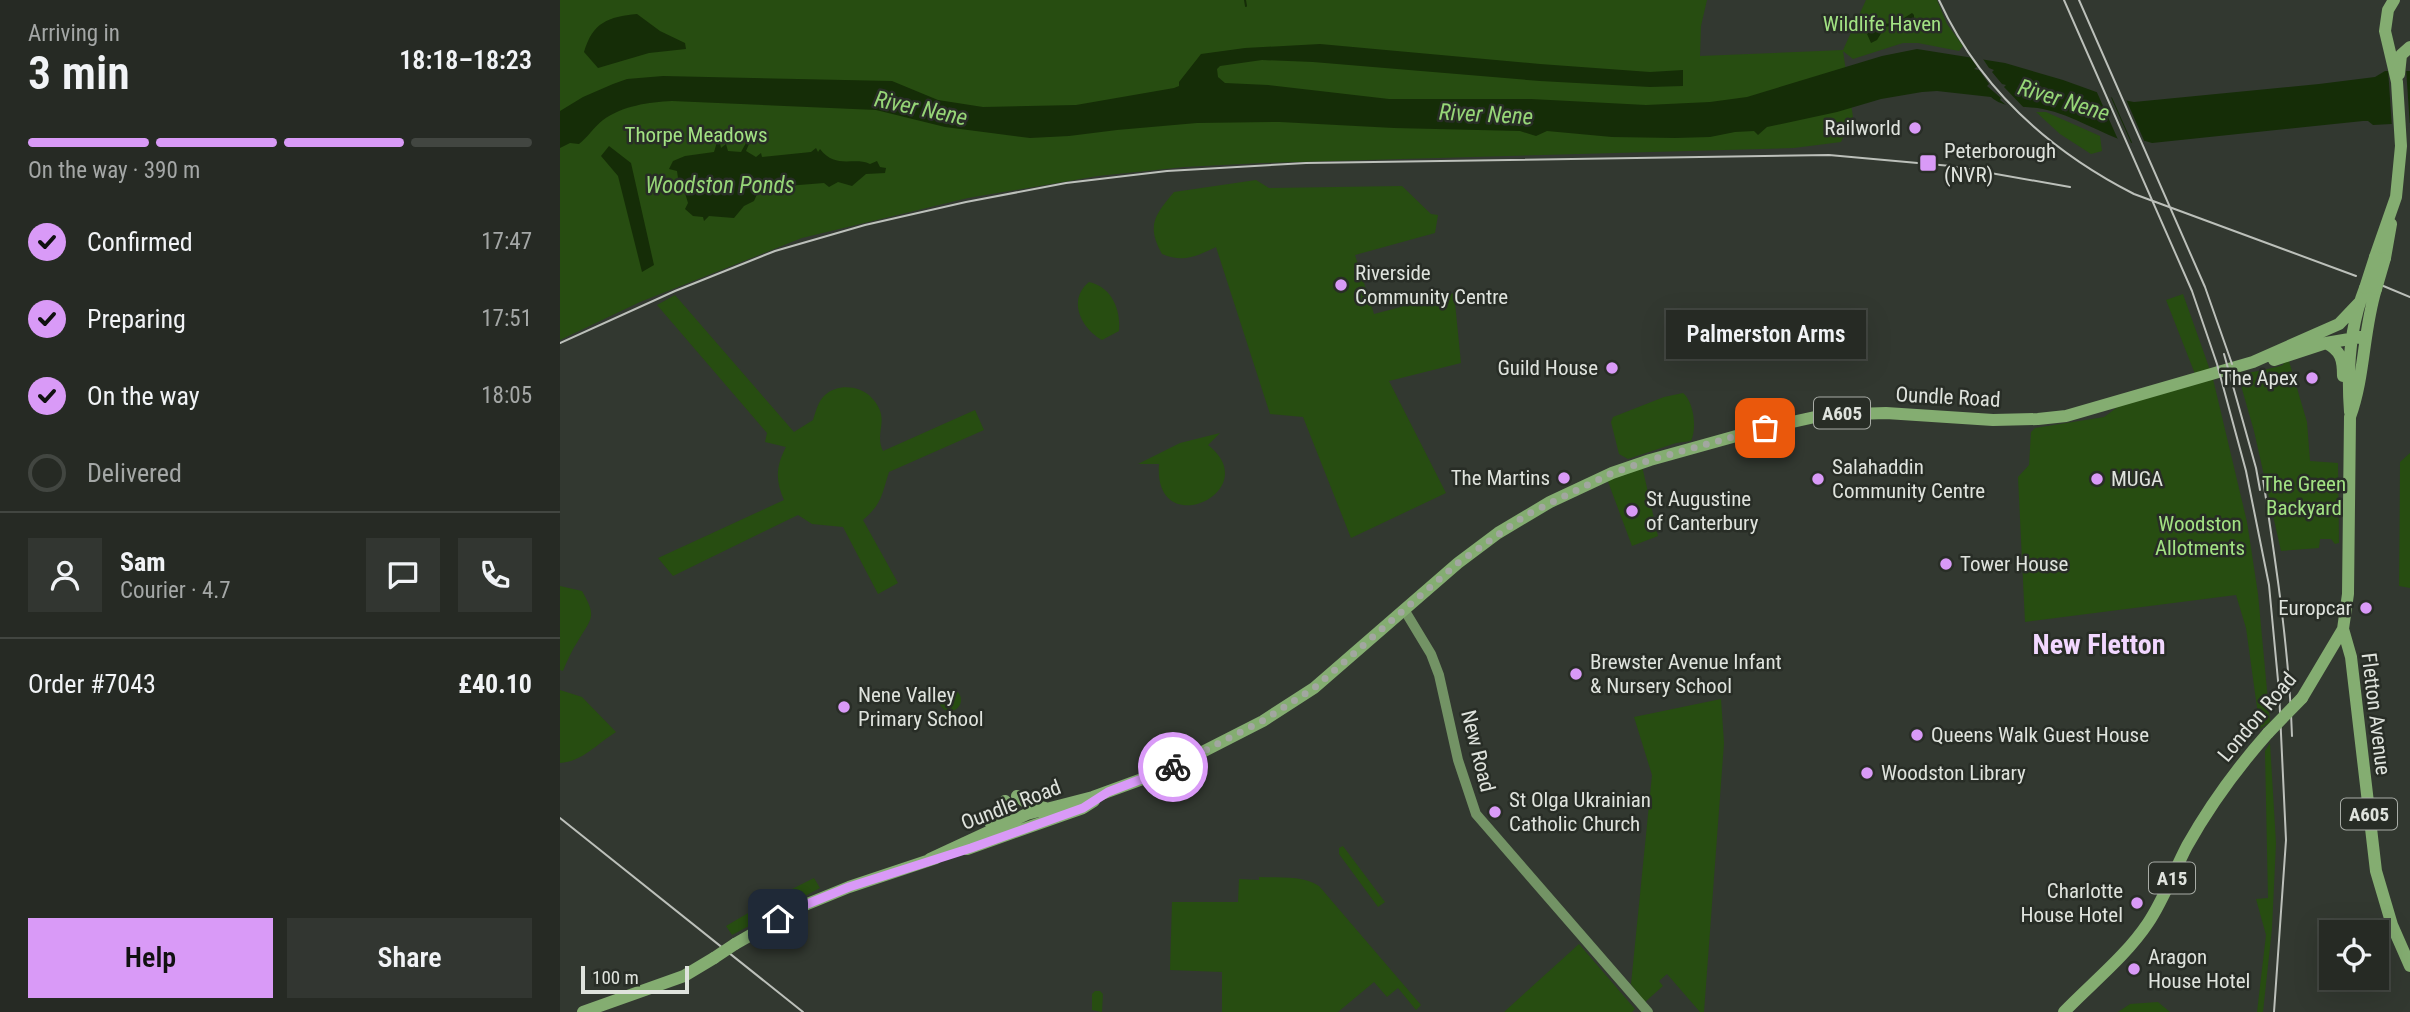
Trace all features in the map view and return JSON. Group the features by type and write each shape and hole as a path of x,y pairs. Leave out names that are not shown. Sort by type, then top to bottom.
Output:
{"main road":[{"path":"2394,0 2385,21 2398,42 2402,46 2410,47"},
{"name":"London Road","path":"2358,335 2399,178 2402,132 2397,68 2385,31 2385,21"},
{"path":"2397,68 2401,55 2410,47"},
{"name":"London Road","path":"2064,1012 2141,933 2156,911 2210,808 2232,776 2302,698 2343,629 2348,594 2350,417 2357,397 2359,303 2370,288"},
{"name":"Oundle Road","path":"930,859 994,828 1050,808 1108,792 1182,762 1290,705 1314,688 1476,550 1526,515 1612,473 1765,428 1824,415 1875,413 1983,420 2060,417 2253,362 2339,324 2359,303"},
{"path":"2350,417 2348,396 2358,335"},
{"name":"Oundle Road","path":"2274,353 2358,335"},
{"name":"Oundle Road","path":"2253,362 2262,364 2358,335"},
{"path":"2326,343 2338,349 2342,356 2344,390 2348,396"},
{"name":"Fletton Avenue","path":"2343,629 2351,657 2375,871 2389,915 2410,965"},
{"name":"Oundle Road","path":"583,1012 684,976 800,907 849,887 1083,808 1108,792"},
{"path":"930,859 1002,818 1011,799 1036,807 1050,808"}],"street":[{"name":"New Road","path":"1405,611 1431,654 1439,675 1458,760 1476,814 1648,1012"}],"green space":[{"name":"Thorpe Meadows","path":"560,0 1707,0 1701,26 1700,56 1843,50 1866,0 1937,0 1947,24 1963,46 1959,51 1918,43 1903,43 1853,59 1843,51 1853,117 1841,142 1794,148 1261,163 1184,167 1098,176 968,198 802,238 640,302 560,340"},
{"path":"2036,112 2046,112 2100,136 2102,151 2091,154 2060,134"},
{"path":"1256,180 1269,188 1402,186 1431,214 1438,215 1435,233 1355,255 1374,314 1454,293 1461,363 1389,381 1446,493 1351,538 1303,417 1270,414 1216,247 1190,257 1170,257 1162,254 1154,235 1158,214 1174,192"},
{"path":"1089,282 1109,294 1118,315 1119,331 1102,340 1088,328 1079,313 1079,297"},
{"path":"2183,294 2210,370 2195,374 2166,300"},
{"path":"675,295 794,432 813,420 825,395 841,388 854,388 865,392 877,404 882,418 880,437 883,451 975,410 984,430 889,472 878,504 863,520 898,583 878,594 843,527 812,524 798,515 673,576 658,558 784,500 778,473 786,447 765,442 767,433 657,305"},
{"name":"The Green Backyard","path":"2289,361 2307,422 2310,461 2338,463 2339,543 2335,544 2331,539 2320,539 2319,548 2281,551 2254,431 2238,375 2277,367"},
{"name":"Woodston Allotments","path":"2213,379 2247,522 2258,594 2270,722 2260,729 2246,628 2236,595 2025,622 2018,477 2029,465 2031,432 2035,428 2104,417 2119,406"},
{"path":"1683,393 1690,402 1693,416 1691,441 1676,443 1628,459 1619,454 1611,422 1613,417 1664,397"},
{"path":"1220,433 1208,445 1223,462 1224,479 1217,492 1203,502 1187,505 1172,501 1162,488 1159,464 1138,464 1180,443"},
{"path":"2410,453 2410,588 2399,586 2400,462"},
{"path":"1642,466 1658,536 1632,546 1607,479"},
{"path":"560,586 582,591 591,612 591,617 563,671 560,670"},
{"path":"946,689 954,689 961,696 961,704 954,711 946,711 939,704 939,696"},
{"path":"560,690 582,697 616,732 583,756 560,763"},
{"path":"1721,699 1724,743 1704,1012 1700,1012 1667,974 1659,981 1663,986 1645,1002 1631,984 1652,775 1634,717"},
{"path":"2270,743 2276,843 2272,928 2263,1012 2257,1012 2266,935 2256,899 2268,898 2265,751"},
{"path":"1343,846 1385,902 1378,907 1339,854 1339,848"},
{"path":"1259,877 1298,879 1319,886 1421,1005 1416,1010 1398,988 1387,997 1374,982 1338,1012 1222,1012 1222,972 1170,970 1172,902 1238,902 1239,879 1259,880"},
{"path":"814,878 820,888 732,935 726,926 774,898"},
{"path":"1579,944 1635,1009 1632,1012 1504,1012"},
{"path":"1095,991 1103,994 1102,1012 1092,1010 1092,994"},
{"path":"2158,1002 2170,1012 2118,1012 2130,1004"}],"water":[{"path":"1912,13 1914,19 1906,19 1899,24 1885,27 1877,40 1871,43 1867,34 1881,24 1896,23"},
{"path":"637,14 660,31 685,43 686,49 649,53 598,68 584,52 592,34 610,19"},
{"name":"River Nene","path":"1320,44 1650,72 1683,70 1683,86 1650,87 1540,81 1262,60 1220,66 1217,69 1218,77 1225,83 1268,85 1389,99 1531,99 1646,105 1747,97 1882,56 1917,49 2005,63 2113,98 2134,102 2319,84 2375,77 2385,71 2410,71 2410,123 2373,125 2363,121 2130,143 2054,112 2003,104 1991,97 1937,91 1881,99 1837,112 1767,127 1758,135 1754,131 1710,137 1612,137 1547,131 1536,136 1520,131 1280,122 1197,123 1030,138 945,127 876,110 672,101 619,111 603,120 579,144 570,143 560,148 560,111 583,97 627,79 663,76 892,81 938,100 983,107 1076,105 1179,86 1179,82 1201,54 1245,48"},
{"name":"Woodston Ponds","path":"717,142 721,148 726,144 728,151 741,152 746,143 749,144 746,151 756,157 761,153 762,157 811,152 816,148 818,152 820,149 839,161 870,164 877,161 880,167 886,168 885,173 866,174 852,186 838,182 829,187 824,183 774,187 765,193 758,192 754,201 744,206 734,218 709,216 704,221 703,217 693,216 685,209 688,203 685,193 674,190 679,185 677,171 669,169 673,161 685,156 714,152"},
{"name":"Woodston Ponds","path":"609,146 631,163 654,265 642,272 618,176 601,156"}],"pier":[{"path":"1968,54 1981,56 2002,84 2006,85 2004,87 2027,111 2011,109 2000,100 1987,86 1989,84 1979,70 1974,69 1977,67"},
{"path":"2406,68 2410,127 2392,128 2388,69"},
{"path":"2095,88 2109,93 2133,147 2120,144"},
{"path":"2110,93 2125,97 2146,145 2134,147"}],"waterway":[{"path":"1245,0 1246,6"}],"railway":[{"path":"1939,0 1975,62 1996,89 2045,137 2073,158 2134,194 2356,276"},
{"path":"2064,0 2192,291 2217,364 2246,471 2269,585 2279,691 2286,840 2274,1012"},
{"path":"2079,0 2205,287 2232,364"},
{"path":"560,343 675,291 775,251 865,225 1066,183 1167,171 1306,163 1829,155 1951,166 2070,187"},
{"path":"2381,285 2410,297"},
{"path":"2224,354 2260,490"},
{"path":"2263,479 2285,639 2292,736"},
{"path":"560,818 803,1012"}],"way so far":[{"path":"1173,767 1264,720 1314,688 1458,563 1526,515 1612,473 1765,428"}],"place":[{"name":"Railworld","path":"1915,128"},
{"name":"Peterborough (NVR)","path":"1928,163"},
{"name":"Riverside Community Centre","path":"1341,285"},
{"name":"Guild House","path":"1612,368"},
{"name":"The Apex","path":"2312,378"},
{"name":"Palmerston Arms","path":"1765,428"},
{"name":"The Martins","path":"1564,478"},
{"name":"Salahaddin Community Centre","path":"1818,479"},
{"name":"MUGA","path":"2097,479"},
{"name":"St Augustine of Canterbury","path":"1632,511"},
{"name":"Tower House","path":"1946,564"},
{"name":"Europcar","path":"2366,608"},
{"name":"Brewster Avenue Infant & Nursery School","path":"1576,674"},
{"name":"Nene Valley Primary School","path":"844,707"},
{"name":"Queens Walk Guest House","path":"1917,735"},
{"name":"Woodston Library","path":"1867,773"},
{"name":"St Olga Ukrainian Catholic Church","path":"1495,812"},
{"name":"Charlotte House Hotel","path":"2137,903"},
{"name":"Aragon House Hotel","path":"2134,969"}],"district":[{"name":"New Fletton","path":"2099,644"}],"route":[{"path":"778,919 849,887 1083,808 1108,792 1173,767"}],"park label":[{"name":"Wildlife Haven","path":"1882,24"}]}
